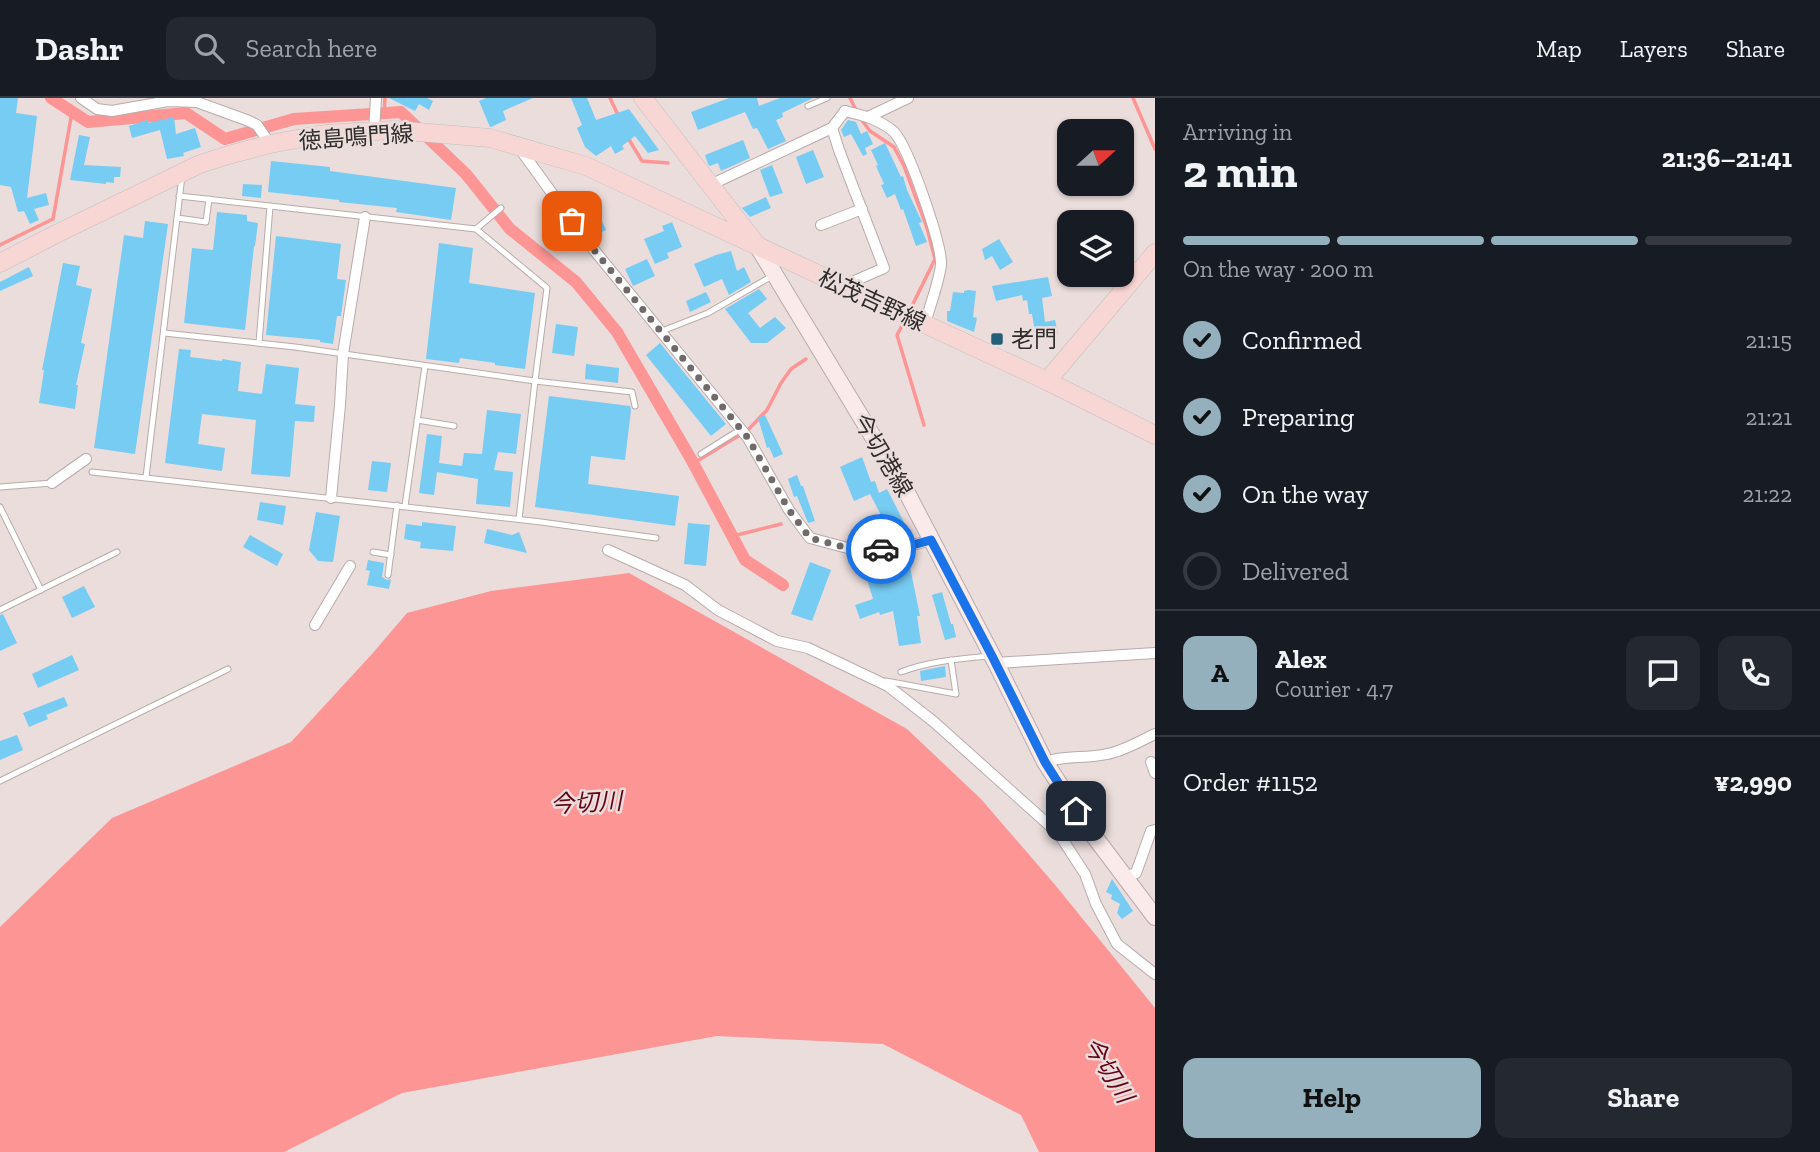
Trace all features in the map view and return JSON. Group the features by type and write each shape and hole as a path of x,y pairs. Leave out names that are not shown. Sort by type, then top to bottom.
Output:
{"main road":[{"name":"松茂吉野線","path":"643,98 758,247 1047,381 1155,435"},
{"name":"徳島鳴門線","path":"0,263 210,161 270,144 324,134 374,131 411,131 490,138 586,166 758,247"},
{"name":"今切港線","path":"758,247 907,494 1045,762 1088,828 1155,917"},
{"path":"1047,381 1155,253"}],"street":[{"path":"81,98 97,110 112,111 168,101 197,102 257,125 270,144"},
{"path":"841,98 845,111"},
{"path":"869,117 908,98"},
{"path":"374,131 376,102"},
{"path":"710,185 832,128 845,111"},
{"path":"845,111 869,117 894,133 909,159 934,228 942,265 925,324"},
{"path":"832,128 884,268 843,286"},
{"path":"518,146 585,239 748,438 789,510 810,538 855,550 905,547 931,540"},
{"path":"821,225 862,209"},
{"path":"331,498 343,354 365,217"},
{"path":"52,482 86,459"},
{"path":"608,550 685,585 718,610 777,641 808,648 888,687 934,722 1059,834 1084,874 1096,904 1118,944 1155,974"},
{"path":"315,625 349,566"},
{"path":"994,659 1155,653"},
{"path":"1045,762 1059,757 1083,759 1111,754 1155,734"},
{"path":"1125,877 1136,873 1151,831 1155,831"}],"lane":[{"path":"808,106 827,98"},
{"path":"146,477 182,173"},
{"path":"179,196 476,229 547,288 519,519"},
{"path":"177,218 206,222 209,199"},
{"path":"259,343 270,206"},
{"path":"476,229 501,208"},
{"path":"661,331 708,313 775,274"},
{"path":"163,332 632,392 635,405"},
{"path":"405,506 425,366"},
{"path":"417,420 454,426"},
{"path":"701,454 741,429"},
{"path":"92,472 519,519 656,538"},
{"path":"0,487 52,482"},
{"path":"388,575 397,505"},
{"path":"0,507 41,590"},
{"path":"0,610 117,552"},
{"path":"373,552 391,555"},
{"path":"901,672 916,666 951,660 994,659"},
{"path":"951,660 958,702"},
{"path":"0,781 228,669"},
{"path":"869,677 956,694"}],"water":[{"name":"今切川","path":"629,573 907,729 981,799 1155,1008 1155,1152 1039,1152 1021,1115 883,1044 717,1036 402,1093 284,1152 0,1152 0,927 112,818 291,742 407,613 491,591"}],"building":[{"path":"0,98 18,98 16,113 37,116 27,198 46,193 49,205 34,209 39,220 30,224 24,211 18,212 11,187 0,185"},
{"path":"389,98 427,98 433,101 429,110 419,104 415,111"},
{"path":"486,98 533,98 503,111 506,120 490,127 479,101"},
{"path":"571,98 587,98 596,120 629,109 659,150 648,153 635,136 622,146 624,149 615,154 611,146 596,156 585,147 577,128 582,125"},
{"path":"729,98 757,98 759,106 780,98 813,98 782,113 783,117 776,120 786,141 768,149 757,128 753,129 745,112 698,130 691,112"},
{"path":"174,117 176,134 195,128 201,147 183,153 184,156 167,159 160,130 132,138 129,126 147,120 148,123"},
{"path":"848,120 856,122 861,134 867,131 873,144 865,148 867,154 863,156 851,134 844,137 841,130"},
{"path":"79,135 90,137 84,165 121,167 120,177 114,177 114,183 70,180"},
{"path":"743,140 750,158 721,171 718,163 710,166 708,164 705,155"},
{"path":"885,143 901,177 903,176 922,222 919,223 927,242 916,246 895,194 887,198 881,185 884,184 871,150"},
{"path":"813,150 824,177 806,184 796,157"},
{"path":"271,161 330,167 330,171 456,188 451,220 396,212 397,208 268,192"},
{"path":"772,165 783,193 770,197 760,170"},
{"path":"243,184 262,185 261,198 242,196"},
{"path":"591,197 606,230 593,236 575,205"},
{"path":"766,197 771,208 750,217 742,208"},
{"path":"217,212 247,215 247,221 258,223 245,330 184,323 192,248 213,250"},
{"path":"145,221 168,224 135,454 94,448 124,235 143,238"},
{"path":"672,222 682,247 667,253 669,258 655,264 644,239 664,231 662,226"},
{"path":"276,236 341,244 337,279 346,280 341,316 337,316 333,344 320,340 266,335"},
{"path":"999,239 1013,262 1000,270 992,256 985,260 982,249"},
{"path":"439,243 473,248 469,283 535,293 525,369 460,358 459,363 426,359"},
{"path":"731,251 737,271 744,267 751,282 729,295 722,279 704,287 694,264"},
{"path":"647,259 655,276 633,286 625,269"},
{"path":"63,263 80,266 76,285 92,289 81,343 85,344 76,385 75,409 39,403 42,370"},
{"path":"29,267 33,276 0,291 0,282"},
{"path":"1048,277 1052,296 1042,298 1045,322 1055,320 1058,334 1036,338 1027,300 1023,301 1022,295 996,301 992,286"},
{"path":"759,289 767,299 748,313 760,328 775,317 786,328 767,343 751,343 725,309"},
{"path":"969,290 976,291 973,317 977,318 974,332 947,321 953,292 964,293"},
{"path":"706,292 711,302 690,312 686,301"},
{"path":"556,324 578,327 574,356 552,353"},
{"path":"660,343 726,424 711,436 646,355"},
{"path":"179,349 191,350 190,357 241,362 238,391 262,394 266,364 299,368 295,404 315,406 314,422 295,421 290,477 251,474 256,420 202,414 198,444 225,448 222,471 165,463"},
{"path":"586,364 619,368 618,383 585,379"},
{"path":"549,396 630,406 625,460 591,456 588,484 679,496 675,526 535,507"},
{"path":"487,410 521,414 516,454 498,452 494,470 513,472 510,507 476,504 478,479 437,472 434,495 419,493 427,434 442,436 439,463 462,466 464,453 482,454"},
{"path":"765,415 783,454 774,458 769,447 767,448 758,418"},
{"path":"862,457 871,482 875,481 879,493 887,489 908,530 893,538 870,494 854,501 840,467"},
{"path":"372,461 391,463 387,492 368,490"},
{"path":"797,475 815,521 808,523 797,496 794,497 788,479"},
{"path":"260,502 286,506 283,525 257,520"},
{"path":"316,512 340,516 333,562 318,561 309,550"},
{"path":"422,522 456,526 453,551 420,548 421,542 404,539 406,524 422,526"},
{"path":"688,523 710,525 706,566 684,564"},
{"path":"487,529 512,535 519,532 527,553 484,543"},
{"path":"250,535 283,554 277,566 243,547"},
{"path":"885,559 889,571 910,567 920,616 917,616 921,643 899,646 893,611 880,615 879,612 860,619 855,605 873,599 863,566"},
{"path":"368,560 384,563 382,577 391,579 389,589 367,585 370,571 366,570"},
{"path":"810,562 831,570 812,621 791,614"},
{"path":"84,586 95,607 72,618 62,597"},
{"path":"942,592 956,637 945,640 932,595"},
{"path":"3,614 17,643 0,651 0,615"},
{"path":"72,655 79,670 38,688 32,674"},
{"path":"945,666 946,677 921,681 920,671"},
{"path":"64,697 68,706 46,715 48,719 29,727 23,713"},
{"path":"17,735 23,750 0,760 0,741"},
{"path":"1112,879 1133,911 1122,919 1117,913 1120,904 1106,892"}],"waterway":[{"path":"51,98 88,122 186,113 225,139 294,119 401,112 466,174 510,229 576,282 617,332 691,459 745,560 783,585"},
{"path":"384,113 385,98"},
{"path":"610,98 618,115"},
{"path":"850,98 857,112"},
{"path":"1133,98 1155,149"},
{"path":"0,245 53,219 72,112"},
{"path":"861,119 870,131 894,147 927,228 935,259 909,312"},
{"path":"628,138 642,161 668,163"},
{"path":"904,322 897,335 924,425"},
{"path":"694,463 748,430 767,410 791,369 806,359"},
{"path":"733,536 781,524"}],"way so far":[{"path":"572,221 748,438 789,510 810,538 855,550 881,549"}],"place":[{"name":"老門","path":"997,339"}],"route":[{"path":"881,549 905,547 931,540 1045,762 1076,811"}]}
